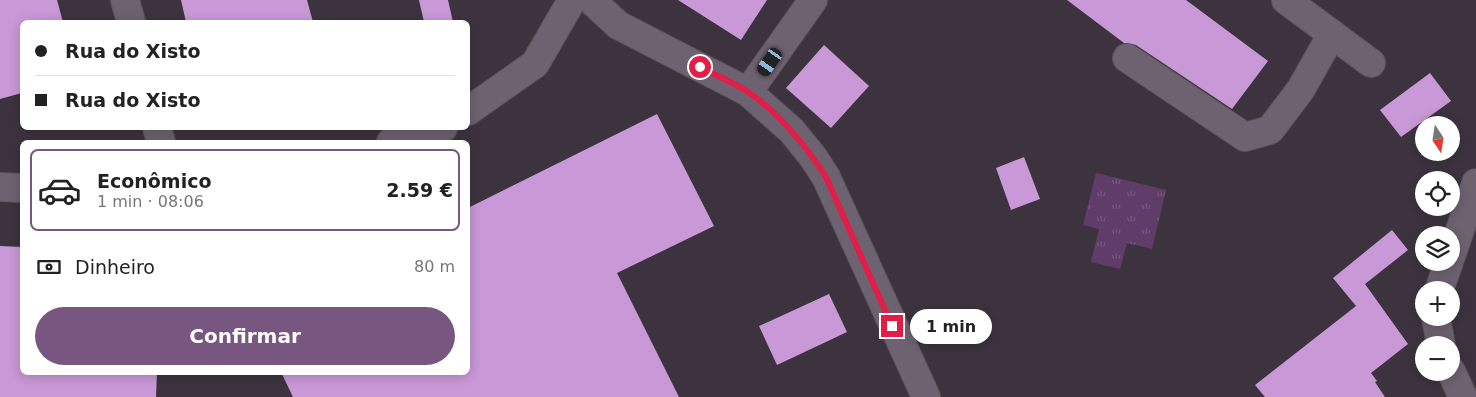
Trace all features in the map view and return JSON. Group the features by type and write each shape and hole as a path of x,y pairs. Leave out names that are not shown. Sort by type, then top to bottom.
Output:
{"street":[{"path":"125,0 130,20"},
{"path":"470,110 535,64 572,0"},
{"path":"591,0 618,25 748,92 792,131 826,177 926,397"},
{"path":"748,92 813,0"},
{"path":"1286,0 1371,62"},
{"path":"1127,58 1245,137 1270,130 1301,89 1332,34"},
{"path":"398,140 436,130"},
{"path":"1460,230 1476,183"},
{"path":"0,187 20,188"},
{"path":"1455,381 1463,397"}],"green space":[{"path":"1096,173 1166,190 1152,249 1127,243 1120,269 1091,262 1099,229 1083,225"}],"building":[{"path":"0,0 57,0 62,20 20,20 20,94 0,99"},
{"path":"181,0 307,0 312,20 186,20"},
{"path":"419,0 448,0 453,20 424,20"},
{"path":"678,0 767,0 741,40"},
{"path":"1067,0 1186,0 1268,61 1232,109 1136,45 1124,43"},
{"path":"824,45 869,86 831,128 786,88"},
{"path":"1430,73 1451,101 1430,116 1415,116 1415,127 1401,137 1380,110"},
{"path":"657,114 714,226 617,273 679,397 293,397 282,375 470,375 470,207"},
{"path":"1024,157 1040,199 1011,210 996,168"},
{"path":"1392,230 1408,250 1365,284 1408,344 1371,373 1385,397 1265,397 1255,385 1356,306 1333,278"},
{"path":"0,246 20,247 20,375 157,375 156,397 0,397"},
{"path":"829,294 847,332 777,365 759,326"}],"route":[{"path":"700,67 748,92 792,131 813,157 826,177 892,326"}]}
